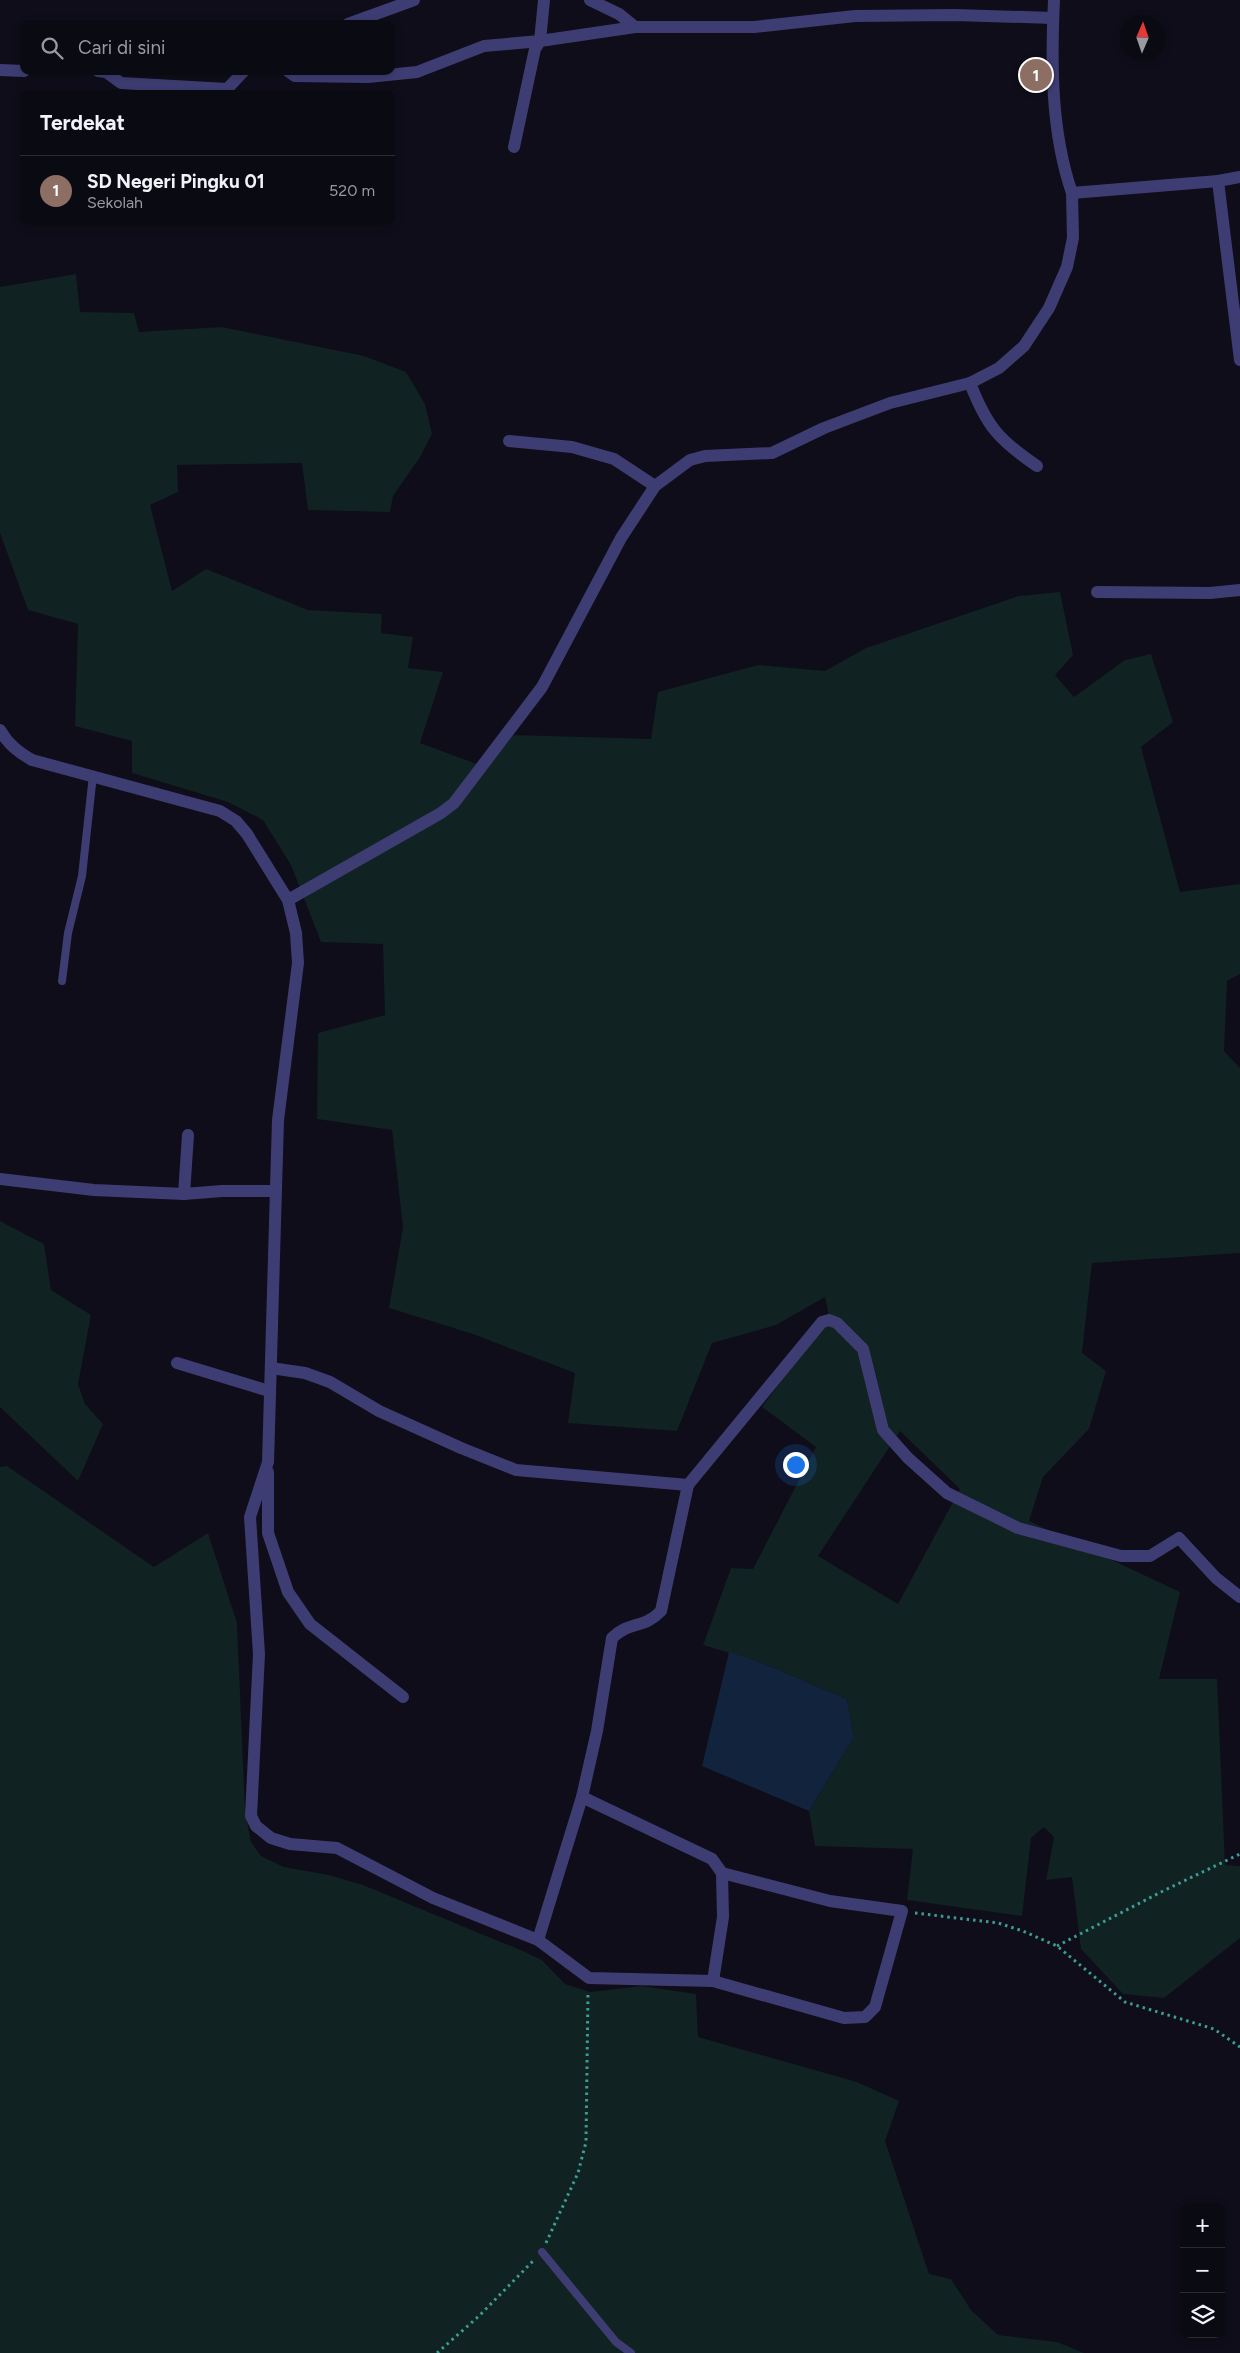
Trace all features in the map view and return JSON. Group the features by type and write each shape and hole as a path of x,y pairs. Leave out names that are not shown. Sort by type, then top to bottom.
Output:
{"street":[{"path":"359,20 414,0"},
{"path":"514,147 535,50 540,41 544,0"},
{"path":"590,0 619,14 635,28"},
{"path":"288,900 441,813 454,803 542,687 621,538 655,486 690,460 704,456 772,453 824,428 890,403 970,383 999,368 1024,346 1049,308 1067,267 1073,238 1072,194 1063,165 1056,120 1054,0"},
{"path":"395,74 417,72 484,46 540,41 635,28 754,26 855,16 956,15 1053,18"},
{"path":"0,70 20,71"},
{"path":"111,75 122,82 216,90"},
{"path":"229,90 241,75"},
{"path":"294,75 368,77 388,75"},
{"path":"1072,194 1218,181 1240,177"},
{"path":"1218,181 1240,360"},
{"path":"970,383 977,401 995,432 1006,445 1037,466"},
{"path":"509,441 572,447 614,460 655,486"},
{"path":"1097,592 1210,593 1240,590"},
{"path":"0,730 6,740 17,751 32,760 220,811 236,821 247,834 288,900 296,933 298,963 278,1120 274,1191 268,1533 288,1592 310,1624 403,1697"},
{"path":"184,1194 188,1135"},
{"path":"0,1179 94,1190 184,1194 222,1191 274,1191"},
{"path":"538,1940 582,1797 598,1731 612,1638 621,1629 652,1620 661,1611 688,1485 822,1322 829,1320 837,1323 864,1349 883,1430 908,1458 947,1493 1018,1528 1121,1556 1150,1556 1179,1538 1216,1578 1240,1597"},
{"path":"177,1363 269,1391"},
{"path":"271,1368 305,1373 330,1382 379,1411 461,1448 516,1470 688,1485"},
{"path":"268,1462 250,1517 259,1654 251,1816 256,1826 271,1838 290,1844 336,1848 433,1898 538,1940 588,1978 713,1981 844,2018 864,2017 875,2007 902,1911 830,1901 722,1873"},
{"path":"582,1797 712,1859 722,1873 723,1917 713,1981"}],"lane":[{"path":"62,981 68,933 82,876 93,775"},
{"path":"542,2252 616,2342 630,2353"}],"path":[{"path":"1057,1946 1161,1892 1240,1854"},
{"path":"902,1911 998,1924 1024,1931 1057,1946 1125,2002 1214,2029 1240,2047"},
{"path":"437,2353 479,2316 542,2252 578,2173 586,2142 588,1978"}],"shaded area":[{"path":"76,274 80,312 134,313 139,332 222,327 364,356 406,372 425,404 432,434 420,457 393,496 390,512 308,510 302,463 177,465 178,492 150,505 172,591 206,569 308,610 382,614 381,633 413,637 408,668 443,672 420,743 485,767 514,735 651,739 658,692 758,665 825,671 866,648 1019,596 1060,592 1073,655 1055,675 1074,697 1125,660 1151,654 1173,722 1141,747 1180,892 1240,884 1240,974 1227,981 1224,1051 1240,1068 1240,1253 1092,1263 1082,1353 1106,1371 1089,1429 1043,1477 1029,1521 1180,1592 1159,1679 1217,1679 1225,1865 1240,1866 1240,1938 1164,1998 1123,1994 1081,1949 1072,1877 1046,1880 1054,1837 1044,1827 1031,1838 1022,1916 907,1900 913,1849 815,1846 809,1811 854,1737 847,1699 762,1663 703,1645 731,1568 753,1569 816,1447 762,1407 829,1316 825,1297 776,1325 712,1343 677,1431 568,1423 575,1373 473,1334 389,1308 403,1227 392,1130 317,1119 318,1033 385,1015 383,944 321,942 291,865 263,820 228,802 132,773 132,741 75,726 78,624 28,610 0,533 0,287","holes":["900,1431 960,1489 898,1604 818,1556"]},
{"path":"0,1221 44,1244 51,1290 91,1315 78,1384 85,1404 103,1424 78,1481 0,1407"},
{"path":"7,1466 154,1567 208,1533 237,1623 245,1811 251,1842 261,1856 284,1867 329,1875 363,1885 523,1951 542,1960 565,1984 590,1992 642,1986 696,1994 698,2037 857,2082 899,2101 885,2141 929,2274 951,2279 971,2310 998,2335 1057,2342 1084,2353 0,2353 0,1467"}],"water":[{"path":"729,1652 762,1663 847,1699 854,1737 809,1811 702,1766"}],"place":[{"name":"SD Negeri Pingku 01","path":"1036,75"}]}
